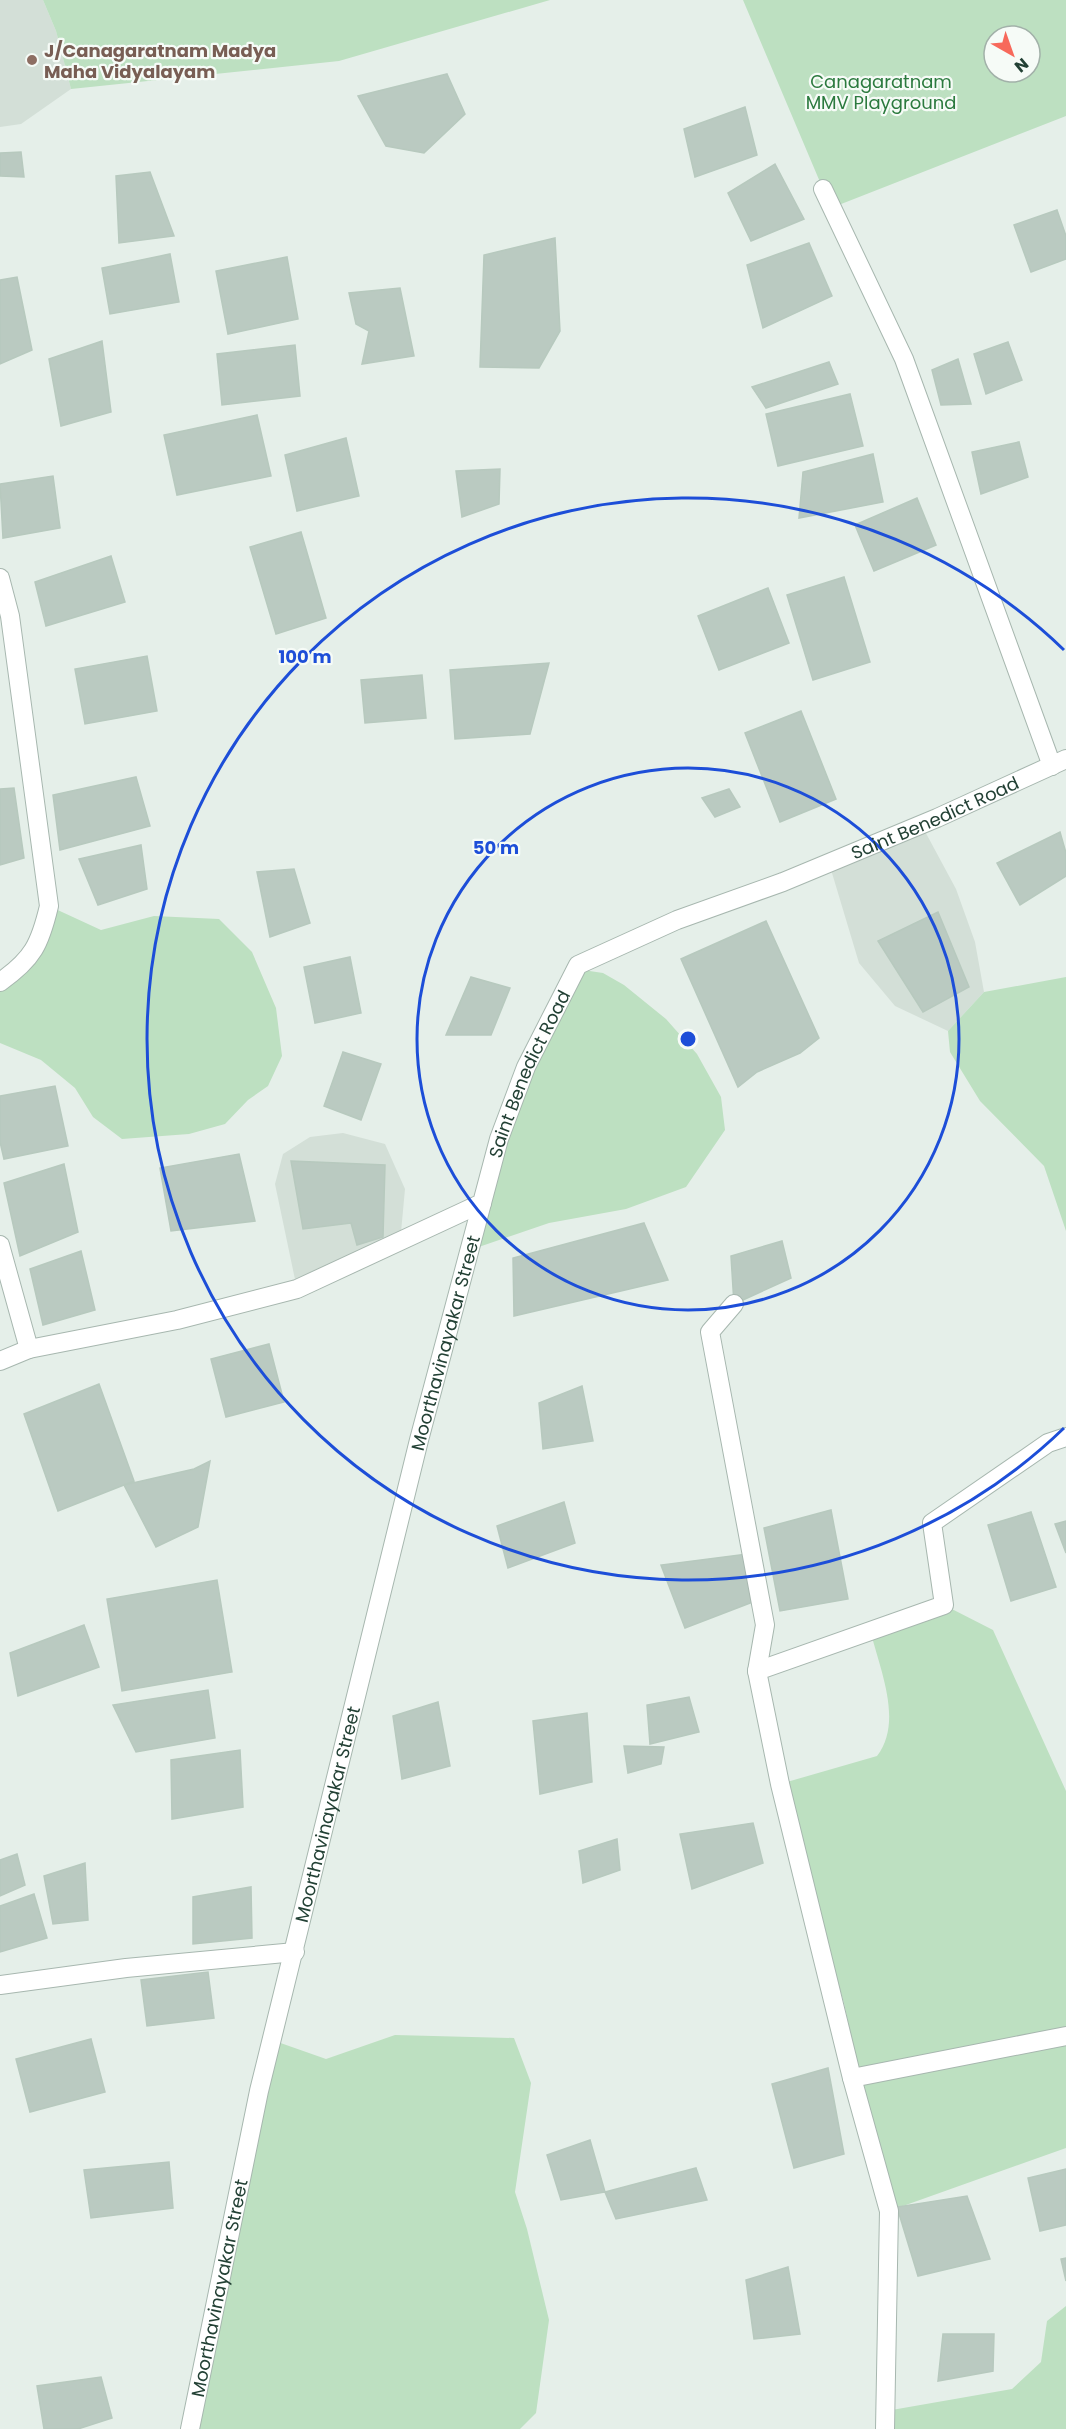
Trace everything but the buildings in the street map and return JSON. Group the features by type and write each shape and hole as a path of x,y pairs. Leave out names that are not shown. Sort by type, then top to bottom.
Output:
{"street":[{"path":"823,189 904,359 1059,763"},
{"path":"0,578 10,616 49,906 41,940 20,969 0,982"},
{"name":"Saint Benedict Road","path":"482,1203 500,1139 526,1067 578,965 677,920 783,882 1059,763"},
{"path":"0,1361 29,1349 177,1320 297,1289 482,1203"},
{"name":"Moorthavinayakar Street","path":"190,2429 259,2091 419,1440 482,1203"},
{"path":"0,1245 29,1349"},
{"path":"734,1304 710,1332 765,1625 757,1671 780,1784 852,2078 890,2211 885,2429"},
{"path":"757,1671 944,1605 933,1523 1048,1443 1066,1437"},
{"path":"0,1985 126,1968 295,1952"},
{"path":"852,2078 1066,2036"}],"shaded area":[{"name":"J/Canagaratnam Madya Maha Vidyalayam","path":"0,0 43,0 56,31 71,89 21,124 0,127"},
{"path":"921,824 956,889 975,942 984,992 948,1031 895,1006 859,963 829,863"},
{"path":"343,1133 385,1144 405,1189 400,1243 297,1289 275,1184 283,1154 310,1137"}],"green space":[{"path":"43,0 550,0 339,61 71,89 56,31"},
{"name":"Canagaratnam MMV Playground","path":"743,0 1066,0 1066,116 831,208"},
{"path":"49,906 101,930 154,916 219,919 252,952 276,1008 282,1056 268,1086 248,1100 225,1124 189,1134 122,1139 93,1117 75,1088 41,1060 0,1043 0,984 19,969"},
{"path":"576,969 603,973 624,985 666,1019 697,1054 721,1097 725,1130 686,1187 626,1209 549,1223 470,1250 499,1139"},
{"path":"1066,977 1066,1231 1044,1166 980,1101 950,1052 948,1031 984,992"},
{"path":"944,1605 993,1630 1066,1791 1066,2148 889,2211 844,2003 780,1784 877,1756 885,1742 889,1727 889,1711 887,1694 870,1629"},
{"path":"395,2035 514,2038 531,2083 515,2192 527,2229 549,2320 536,2413 520,2429 190,2429 272,2040 326,2059"},
{"path":"1066,2306 1066,2429 885,2429 886,2411 1012,2389 1041,2362 1047,2321"}],"place":[{"name":"J/Canagaratnam Madya Maha Vidyalayam","path":"32,60"}]}
